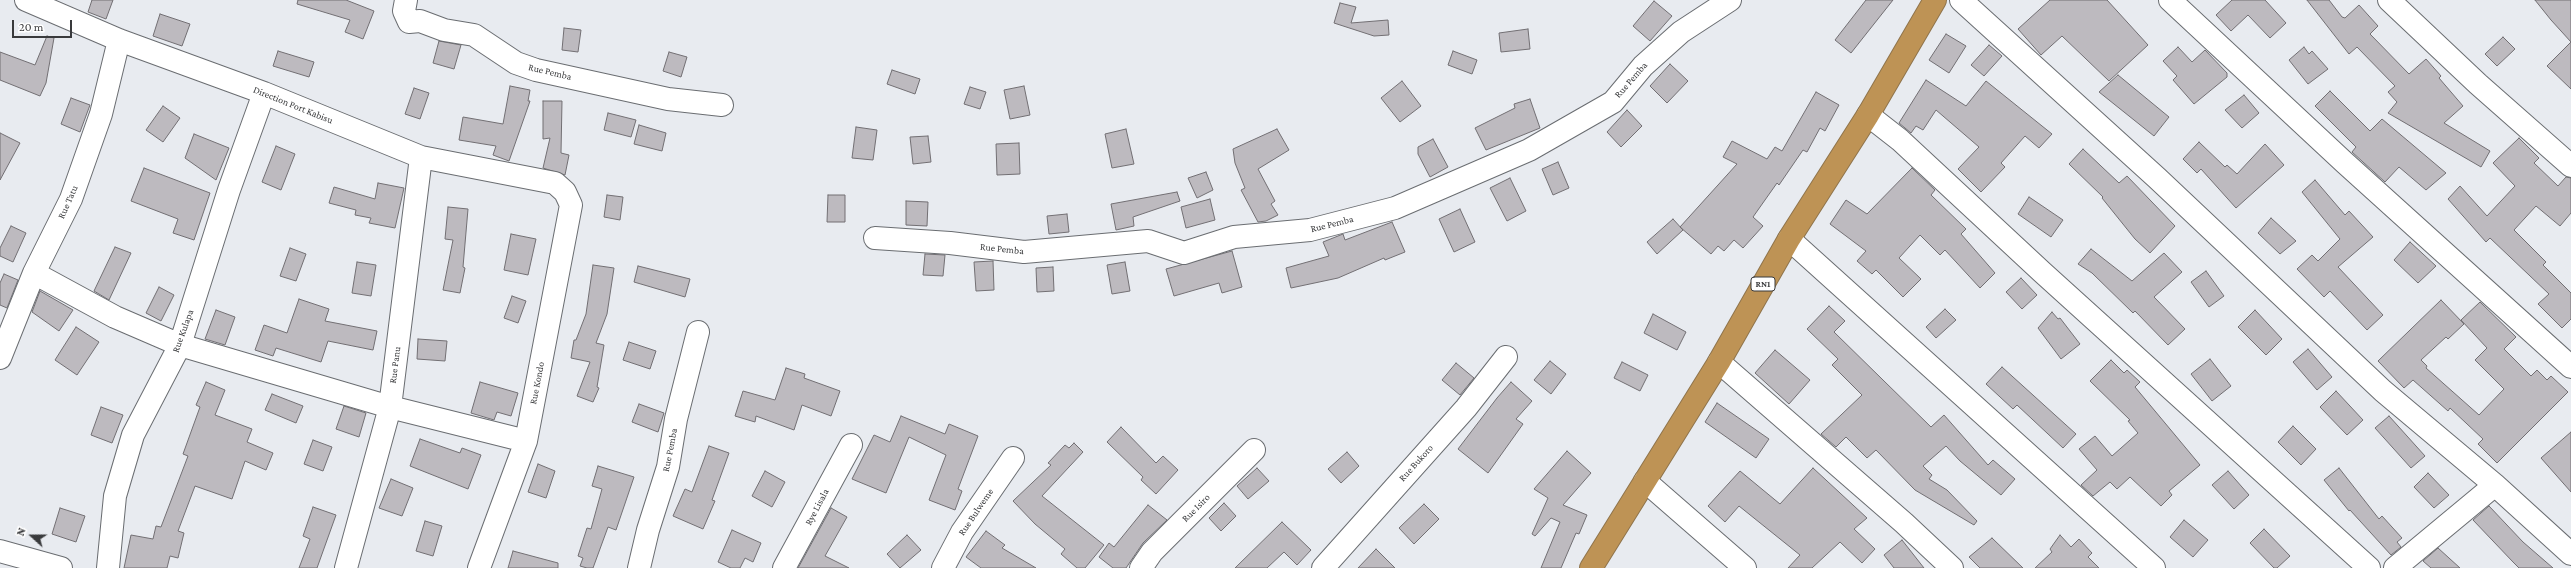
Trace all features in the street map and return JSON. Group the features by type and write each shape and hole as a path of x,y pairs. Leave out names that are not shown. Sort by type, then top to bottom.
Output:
{"highway":[{"name":"RN1","path":"1591,568 1719,362 1789,239 1868,116 1935,0"}],"street":[{"name":"Direction Port Kabisu","path":"26,0 119,40 264,93 421,157 555,183 565,192"},
{"name":"Rue Pemba","path":"406,0 404,11 410,22 420,21 444,30 474,35 516,63 536,70 668,99 722,105"},
{"name":"Rue Pemba","path":"875,238 950,243 1024,252 1148,241 1184,253 1234,237 1310,230 1395,208 1529,150 1612,102 1643,66 1681,32 1730,0"},
{"path":"1961,0 2157,178 2383,391 2495,485 2571,554"},
{"path":"2170,0 2345,163 2571,367"},
{"path":"2389,0 2478,84 2571,166"},
{"name":"Rue Tatu","path":"0,358 34,272 74,192 101,114 119,40"},
{"name":"Rue Kulapa","path":"108,568 115,496 133,435 180,345 229,190 264,93"},
{"path":"1868,116 1900,140 2042,272 2369,568"},
{"name":"Rue Panu","path":"346,568 390,407 421,157"},
{"name":"Rue Kondo","path":"479,568 526,441 571,205 565,192"},
{"path":"1789,239 2154,568"},
{"path":"34,272 115,317 180,345 390,407 526,441"},
{"name":"Rue Pemba","path":"639,568 648,530 668,467 676,419 698,332"},
{"name":"Rue Bukoro","path":"1323,568 1466,408 1506,357"},
{"path":"1719,362 1904,523 1952,568"},
{"name":"Rye Lisala","path":"784,568 851,445"},
{"name":"Rue Isiro","path":"1141,568 1157,547 1254,450"},
{"name":"Rue Bulweme","path":"943,568 962,532 1013,458"},
{"path":"1645,481 1745,568"},
{"path":"2395,568 2495,485"},
{"path":"0,551 61,568"}],"building":[{"path":"92,0 113,0 106,19 88,12"},
{"path":"298,0 346,0 374,11 363,39 345,32 350,20 297,4"},
{"path":"1866,0 1893,0 1851,53 1835,40"},
{"path":"2050,0 2107,0 2148,45 2109,81 2062,36 2041,55 2018,29"},
{"path":"2232,0 2265,0 2286,23 2270,38 2248,15 2231,31 2216,15"},
{"path":"2307,0 2329,0 2342,17 2345,18 2359,5 2378,26 2370,34 2409,74 2426,59 2441,76 2439,78 2463,106 2444,123 2490,151 2481,167 2388,113 2397,102 2388,92 2395,86 2357,47 2349,54"},
{"path":"2535,0 2571,0 2571,42 2551,20"},
{"path":"1654,1 1672,16 1650,41 1633,26"},
{"path":"1340,3 1356,7 1351,23 1388,20 1389,35 1374,36 1334,23"},
{"path":"160,14 190,24 182,46 153,36"},
{"path":"564,28 581,30 578,52 562,50"},
{"path":"1528,29 1530,49 1501,52 1499,33"},
{"path":"1946,34 1966,46 1949,73 1929,60"},
{"path":"47,36 54,38 46,83 40,96 0,80 0,52 35,65"},
{"path":"2503,37 2515,49 2497,66 2485,54"},
{"path":"439,41 461,45 454,69 433,63"},
{"path":"2571,42 2571,89 2547,66"},
{"path":"1989,45 2002,56 1984,76 1971,65"},
{"path":"2178,47 2192,62 2205,50 2227,73 2227,77 2194,104 2173,80 2177,76 2163,61"},
{"path":"2304,47 2309,54 2312,51 2328,69 2308,84 2289,60"},
{"path":"278,51 314,62 309,77 273,66"},
{"path":"1453,51 1477,60 1472,74 1448,65"},
{"path":"669,52 687,57 681,77 663,71"},
{"path":"1670,64 1688,81 1667,103 1650,86"},
{"path":"892,70 920,79 915,94 887,84"},
{"path":"2118,75 2169,117 2154,136 2099,92"},
{"path":"1926,80 1966,106 1986,81 2052,134 2039,148 2025,136 2001,163 2005,167 1981,192 1958,169 1979,147 1936,110 1923,130 1916,126 1911,133 1899,123"},
{"path":"1402,81 1421,106 1400,122 1381,98"},
{"path":"510,86 530,90 528,101 530,101 509,161 493,155 496,146 459,140 463,117 503,124"},
{"path":"1024,86 1030,115 1010,119 1004,90"},
{"path":"970,87 986,92 980,109 964,104"},
{"path":"414,88 429,93 420,119 405,114"},
{"path":"2330,91 2370,131 2382,119 2446,173 2426,190 2399,167 2385,182 2352,152 2356,147 2315,106"},
{"path":"1816,92 1839,105 1825,131 1820,128 1807,152 1803,150 1779,185 1777,183 1753,217 1763,226 1743,248 1734,240 1724,251 1718,246 1711,254 1680,227 1737,164 1723,157 1732,141 1767,159 1775,147 1782,151"},
{"path":"2244,95 2259,113 2242,128 2225,110"},
{"path":"71,98 90,105 80,132 61,124"},
{"path":"1530,99 1540,128 1486,150 1475,128 1515,108 1514,104"},
{"path":"543,101 562,101 561,153 569,155 565,175 543,168 550,138 543,139"},
{"path":"163,106 180,118 163,142 146,130"},
{"path":"1627,110 1642,126 1621,147 1607,132"},
{"path":"608,113 636,120 631,137 604,130"},
{"path":"639,125 666,133 662,151 634,144"},
{"path":"856,127 877,130 873,160 852,158"},
{"path":"1126,129 1134,164 1112,168 1105,134"},
{"path":"1277,129 1289,150 1258,169 1275,201 1271,204 1278,215 1266,221 1258,222 1241,190 1245,188 1235,163 1233,149"},
{"path":"0,133 20,143 0,180"},
{"path":"194,134 229,148 216,180 185,158"},
{"path":"928,136 931,162 913,164 910,137"},
{"path":"2519,138 2539,158 2534,163 2558,186 2566,177 2571,178 2571,213 2560,226 2536,206 2514,230 2546,262 2543,265 2571,293 2571,319 2562,328 2538,304 2549,294 2490,238 2486,242 2448,199 2460,186 2487,216 2515,186 2493,163"},
{"path":"1433,139 1448,167 1430,177 1418,154 1418,147"},
{"path":"2199,142 2225,167 2227,165 2237,174 2265,144 2284,165 2236,208 2201,169 2197,173 2183,159"},
{"path":"1019,143 1020,174 997,175 996,144"},
{"path":"276,146 295,154 281,190 262,182"},
{"path":"2083,149 2119,183 2127,176 2175,226 2150,253 2135,239 2102,198 2103,197 2069,164"},
{"path":"1558,162 1569,188 1553,195 1542,169"},
{"path":"144,168 210,193 194,240 173,233 178,219 131,201"},
{"path":"1912,168 1935,190 1931,195 1966,229 1961,234 1995,273 1980,288 1945,250 1940,255 1920,235 1899,258 1921,279 1903,297 1876,270 1872,274 1857,261 1866,251 1830,224 1846,200 1867,214"},
{"path":"1206,172 1213,190 1197,198 1188,178"},
{"path":"1510,178 1526,211 1507,221 1490,188"},
{"path":"2315,180 2345,215 2349,211 2373,237 2338,267 2383,315 2367,330 2330,291 2324,297 2297,269 2312,255 2318,261 2340,239 2302,192"},
{"path":"378,183 404,188 395,228 369,223 371,218 355,215 356,210 329,203 334,187 375,199"},
{"path":"1177,192 1180,201 1133,217 1134,226 1116,230 1111,204"},
{"path":"607,195 623,197 620,220 604,217"},
{"path":"828,195 845,195 845,222 827,222"},
{"path":"2029,197 2063,220 2051,237 2018,214"},
{"path":"1210,199 1215,220 1186,228 1181,207"},
{"path":"906,201 928,202 927,226 906,225"},
{"path":"448,207 468,209 463,267 465,268 460,293 443,290 453,240 445,239"},
{"path":"1460,209 1475,242 1454,252 1439,219"},
{"path":"1067,214 1069,232 1049,234 1047,216"},
{"path":"2271,218 2296,241 2280,254 2258,233"},
{"path":"1673,219 1683,230 1657,254 1647,242"},
{"path":"1392,222 1405,252 1385,260 1384,258 1338,278 1291,288 1286,268 1329,256 1323,242 1343,234 1345,240"},
{"path":"11,226 26,233 13,262 0,256 0,248"},
{"path":"511,234 536,239 528,275 504,270"},
{"path":"2410,242 2436,266 2418,283 2394,260"},
{"path":"115,247 131,253 109,300 94,291"},
{"path":"290,248 306,254 296,281 280,276"},
{"path":"2091,249 2132,281 2164,253 2182,272 2154,297 2185,329 2168,345 2135,311 2133,313 2092,273 2078,264"},
{"path":"1232,251 1242,287 1222,293 1219,283 1174,296 1166,269"},
{"path":"925,254 945,255 943,276 923,275"},
{"path":"993,261 994,290 976,291 974,262"},
{"path":"357,262 376,265 371,296 352,293"},
{"path":"1125,262 1130,291 1112,294 1107,265"},
{"path":"593,265 614,268 607,314 596,343 604,345 597,387 599,388 593,402 577,396 590,362 571,358 574,340 576,340 586,314"},
{"path":"638,266 690,279 685,297 634,282"},
{"path":"1053,267 1054,291 1037,292 1036,268"},
{"path":"2206,271 2224,296 2209,307 2191,282"},
{"path":"4,274 18,280 7,308 0,305 0,283"},
{"path":"2021,278 2037,295 2022,309 2006,292"},
{"path":"159,287 174,295 161,321 146,313"},
{"path":"40,291 73,310 59,331 32,312"},
{"path":"512,296 526,301 518,323 504,318"},
{"path":"299,299 329,309 325,321 377,331 373,350 328,341 321,362 276,348 273,356 255,350 264,325 287,333"},
{"path":"2441,300 2464,324 2448,339 2446,337 2421,360 2427,366 2426,368 2479,415 2504,389 2475,360 2487,348 2461,320 2480,302 2516,337 2504,349 2531,376 2537,370 2547,380 2551,376 2568,392 2497,463 2478,444 2483,439 2450,408 2448,411 2413,380 2404,388 2378,361"},
{"path":"1829,306 1845,321 1834,332 1931,427 1944,415 1988,465 1993,460 2015,479 2001,495 1960,461 1946,446 1923,466 1932,475 1929,479 1947,490 1977,521 1974,525 1915,490 1876,450 1867,458 1846,437 1836,447 1821,434 1862,395 1832,365 1838,359 1807,329"},
{"path":"1945,309 1956,320 1936,338 1926,327"},
{"path":"216,310 235,317 225,345 205,339"},
{"path":"2255,310 2282,339 2266,355 2238,327"},
{"path":"2052,312 2058,319 2060,318 2080,344 2061,359 2038,328"},
{"path":"1653,314 1686,332 1677,350 1644,333"},
{"path":"76,327 99,342 77,375 55,360"},
{"path":"418,339 447,341 445,361 417,359"},
{"path":"629,342 656,351 650,369 623,360"},
{"path":"2308,349 2332,377 2317,390 2293,362"},
{"path":"1775,350 1810,380 1789,404 1755,373"},
{"path":"2210,359 2231,386 2212,401 2191,374"},
{"path":"2111,360 2124,373 2127,370 2140,382 2135,387 2200,465 2169,491 2172,495 2161,506 2130,477 2117,489 2110,482 2093,496 2081,485 2097,470 2079,449 2095,436 2112,456 2138,433 2128,421 2130,420 2090,381"},
{"path":"1550,361 1566,374 1551,394 1534,380"},
{"path":"1622,362 1648,375 1640,391 1614,378"},
{"path":"1456,363 1474,378 1460,395 1442,380"},
{"path":"2002,367 2076,434 2063,448 2017,405 2013,409 1986,384"},
{"path":"786,368 805,374 804,378 840,391 831,416 802,405 794,430 756,416 755,422 735,416 743,391 775,400"},
{"path":"206,382 225,390 215,415 252,429 247,442 273,453 266,470 245,461 232,499 195,486 178,531 184,533 178,558 170,556 167,568 124,568 131,535 153,539 156,526 161,527 188,456 183,454 200,407 196,405"},
{"path":"480,382 518,393 511,416 497,412 494,420 471,413"},
{"path":"1511,382 1532,401 1516,419 1523,424 1488,473 1458,449"},
{"path":"2336,391 2363,420 2347,435 2320,407"},
{"path":"272,394 303,406 296,423 265,410"},
{"path":"1717,403 1769,439 1756,458 1705,422"},
{"path":"639,404 664,413 658,432 632,422"},
{"path":"344,406 366,413 359,437 336,429"},
{"path":"101,407 123,415 112,443 91,435"},
{"path":"901,416 945,434 949,424 978,436 958,489 962,491 955,510 929,500 946,455 909,437 886,493 852,479 874,435 890,442"},
{"path":"2389,416 2425,456 2411,468 2375,428"},
{"path":"2293,426 2316,449 2301,465 2278,442"},
{"path":"1121,427 1156,463 1163,456 1178,470 1156,494 1141,480 1143,477 1107,442"},
{"path":"2571,432 2571,492 2541,458"},
{"path":"420,439 460,453 462,448 481,455 468,489 410,466"},
{"path":"313,440 332,447 323,471 304,464"},
{"path":"1074,443 1083,452 1042,496 1104,545 1085,568 1077,568 1061,554 1065,549 1035,524 1013,501 1051,465 1048,463 1065,445 1069,448"},
{"path":"709,446 729,453 712,500 715,501 703,529 673,516 685,489 692,492"},
{"path":"1567,451 1591,473 1563,505 1587,515 1579,534 1576,533 1561,568 1541,568 1560,522 1551,518 1535,536 1532,534 1548,498 1534,489"},
{"path":"1347,452 1359,466 1341,483 1328,469"},
{"path":"538,464 555,471 546,498 528,492"},
{"path":"598,466 634,477 616,530 608,527 593,568 587,568 580,566 583,558 578,556 587,528 591,529 602,489 592,486"},
{"path":"1257,468 1269,481 1248,499 1237,486"},
{"path":"1813,468 1867,518 1854,529 1875,549 1862,563 1840,542 1812,568 1788,568 1800,555 1739,506 1725,522 1708,506 1740,471 1780,504"},
{"path":"2339,468 2379,519 2382,516 2402,538 2397,542 2401,547 2391,555 2350,510 2349,511 2324,480"},
{"path":"765,471 785,482 772,507 752,496"},
{"path":"2228,471 2249,495 2234,509 2212,485"},
{"path":"2428,473 2449,495 2434,508 2414,487"},
{"path":"391,479 413,488 402,516 379,508"},
{"path":"1224,503 1236,516 1221,531 1209,518"},
{"path":"1424,504 1439,519 1414,544 1399,528"},
{"path":"1148,505 1167,520 1143,543 1126,568 1113,568 1099,557 1109,543 1114,547"},
{"path":"2489,506 2523,542 2553,568 2519,568 2473,520"},
{"path":"313,507 336,515 317,568 299,568 310,539 303,536"},
{"path":"60,508 85,516 76,542 52,534"},
{"path":"831,508 847,517 825,556 849,568 798,568"},
{"path":"2184,520 2208,540 2193,557 2170,537"},
{"path":"425,521 442,526 433,556 416,551"},
{"path":"1282,522 1311,550 1297,565 1284,552 1267,568 1235,568"},
{"path":"2264,529 2290,556 2277,568 2274,568 2250,543"},
{"path":"732,530 761,543 753,562 745,558 740,568 731,568 718,562"},
{"path":"986,531 1005,545 1002,548 1036,568 981,568 966,557"},
{"path":"907,535 921,550 900,568 887,554"},
{"path":"2060,535 2071,547 2079,539 2092,553 2088,557 2099,568 2035,568 2052,552 2050,549"},
{"path":"1992,538 2023,568 1980,568 1969,557"},
{"path":"1902,540 1924,568 1894,568 1884,555"},
{"path":"2438,548 2460,568 2431,568 2423,561"},
{"path":"1376,549 1395,568 1358,568"},
{"path":"513,551 558,563 558,568 508,568"}]}
